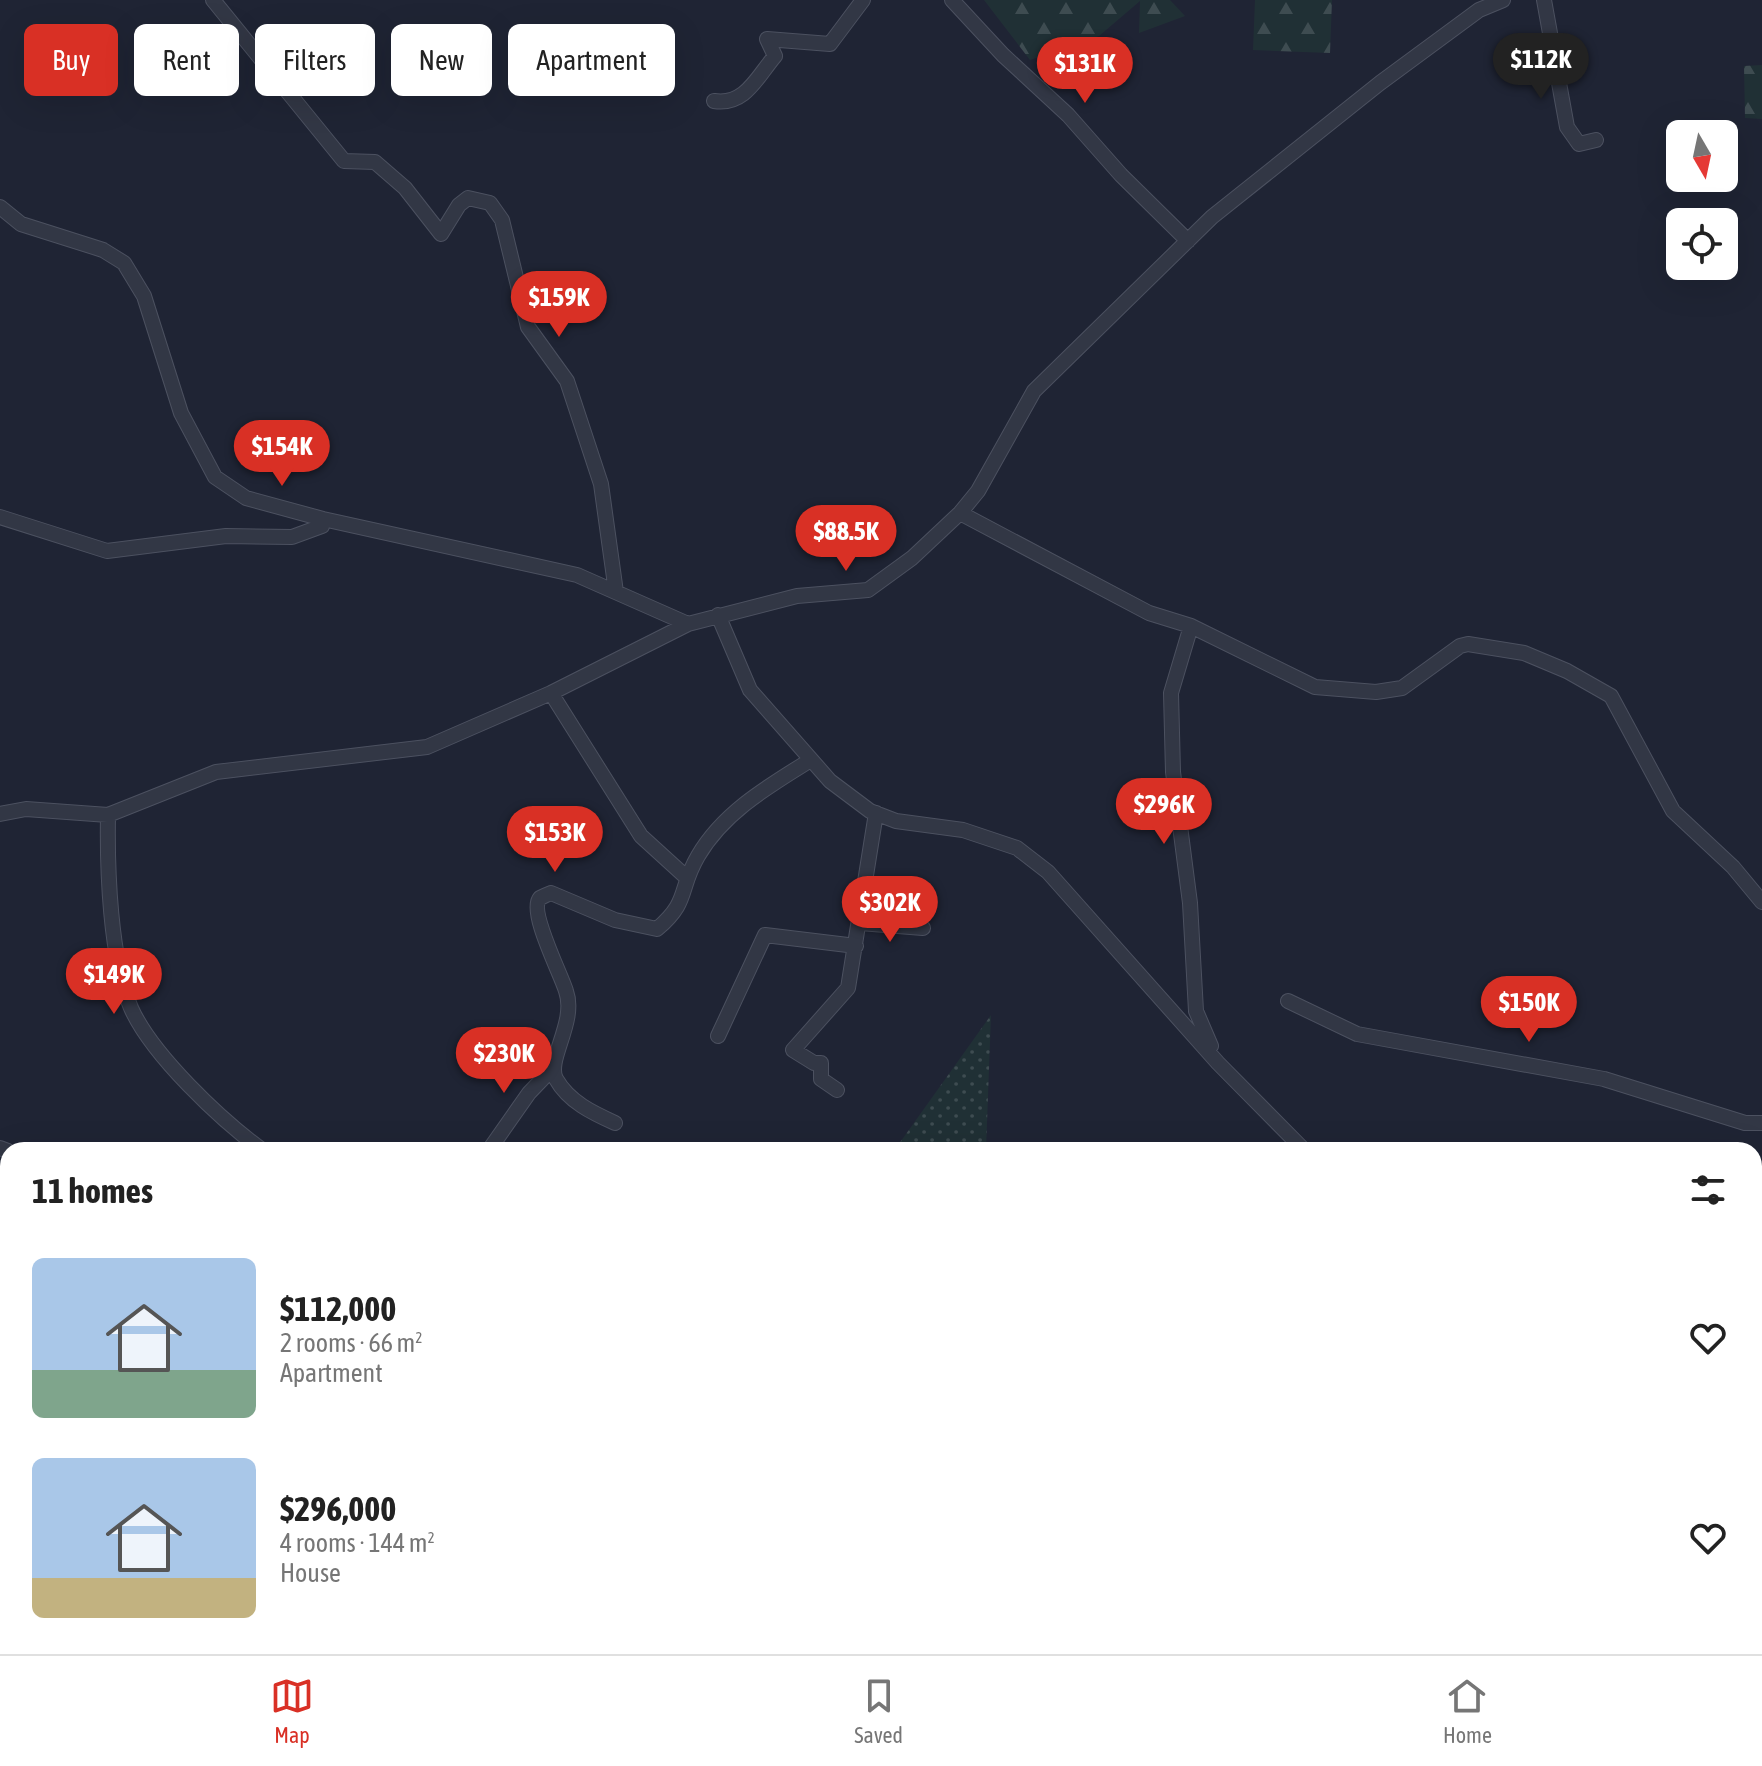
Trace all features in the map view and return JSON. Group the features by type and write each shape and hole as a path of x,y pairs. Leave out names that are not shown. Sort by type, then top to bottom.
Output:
{"street":[{"path":"213,0 344,161 375,162 405,188 441,234 459,205 468,198 490,203 502,220 528,327 567,381 601,484 616,592"},
{"path":"714,101 726,103 742,98 775,56 767,39 830,44 863,0"},
{"path":"952,0 1003,55 1068,115 1121,175 1188,241"},
{"path":"0,814 26,809 108,815 216,772 427,747 551,693 688,624 797,596 868,590 912,558 960,513 978,491 1034,391 1212,217 1380,83 1479,10 1503,0"},
{"path":"1544,0 1567,127 1579,144 1596,140"},
{"path":"0,207 21,224 103,250 124,263 144,296 181,413 215,477 246,498 323,519 577,575 688,624"},
{"path":"960,513 1149,613 1191,626 1315,687 1376,692 1402,688 1460,646 1468,644 1524,653 1567,671 1611,696 1673,811 1733,867 1762,902"},
{"path":"0,517 107,551 226,536 292,537 322,526 323,519"},
{"path":"718,615 750,690 809,761 876,813 896,821 963,830 1017,848 1048,872 1218,1063 1296,1142"},
{"path":"1191,626 1171,693 1173,772 1190,903 1196,1011 1218,1063"},
{"path":"551,693 641,836 686,877"},
{"path":"495,1142 529,1093 553,1068 570,1014 567,994 538,920 536,907 540,898 551,893 615,920 657,929 676,913 683,900 686,877 700,852 731,815 809,761"},
{"path":"837,1090 821,1079 821,1063 814,1063 793,1050 848,988 876,813"},
{"path":"108,815 107,874 116,940 130,1006 152,1046 241,1142"},
{"path":"860,923 923,928"},
{"path":"718,1036 765,935 856,946"},
{"path":"1288,1001 1357,1034 1604,1079 1745,1123 1762,1123"},
{"path":"553,1068 555,1078 575,1100 615,1123"}],"green space":[{"path":"984,0 1170,0 1185,16 1139,33 1140,1 1099,36 1030,60"},
{"path":"1255,0 1332,0 1330,53 1253,50"},
{"path":"1762,65 1762,119 1745,118 1744,66"},
{"path":"991,1015 986,1142 900,1142"}]}
